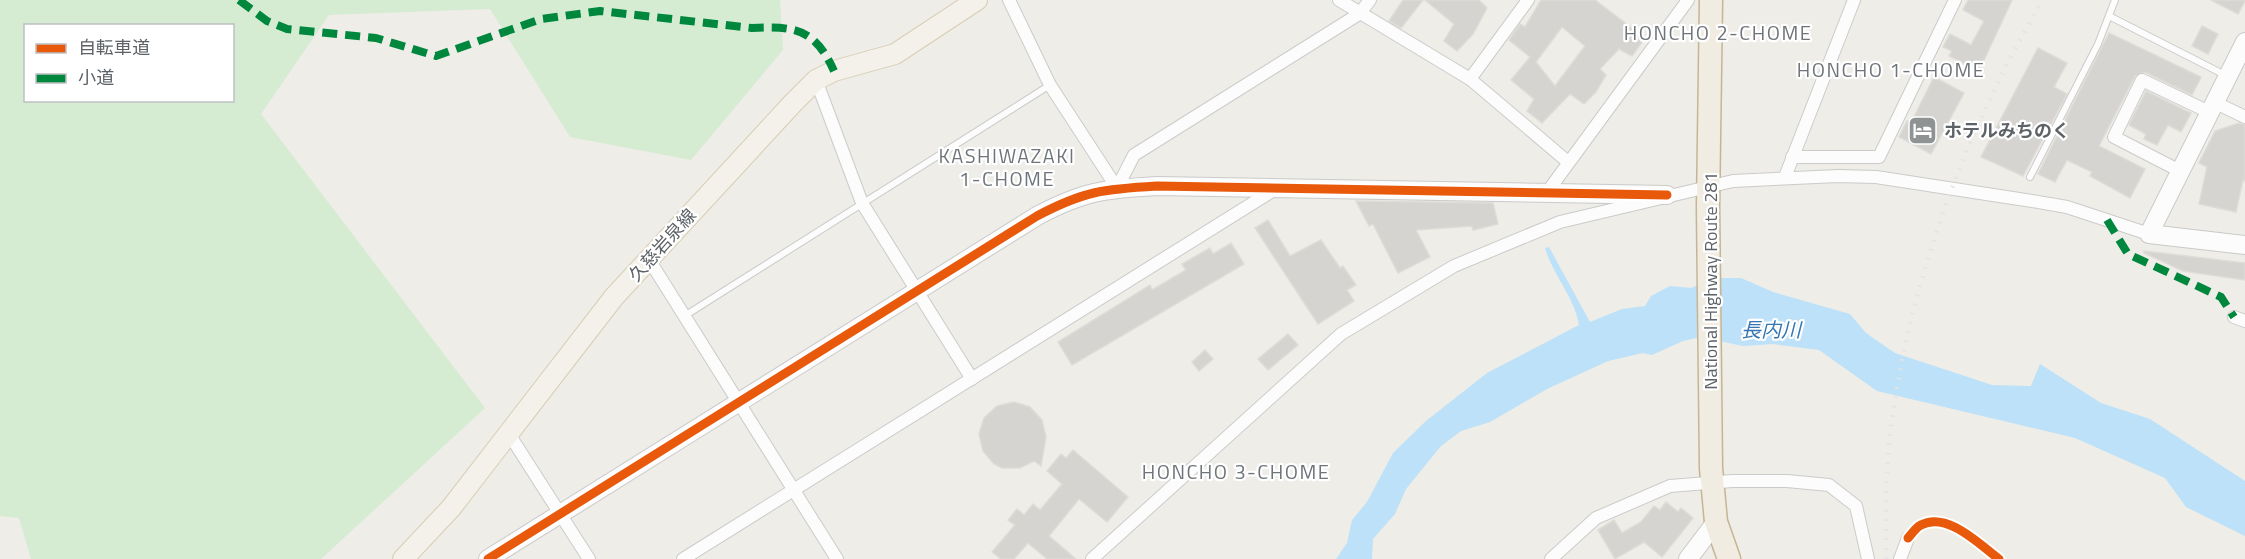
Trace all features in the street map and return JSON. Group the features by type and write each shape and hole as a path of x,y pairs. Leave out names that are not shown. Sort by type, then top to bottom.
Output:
{"highway":[{"name":"National Highway Route 281","path":"1712,0 1708,198 1711,475 1716,522 1729,559"}],"main road":[{"name":"久慈岩泉線","path":"403,559 451,508 614,297 816,80 834,71 895,54 977,0"}],"street":[{"path":"1009,0 1050,85 1117,188"},
{"path":"1339,0 1470,79 1568,162"},
{"path":"1117,188 1134,156 1359,14 1370,0"},
{"path":"1470,79 1528,0"},
{"path":"1548,191 1688,0"},
{"path":"1785,177 1854,0"},
{"path":"1792,157 1879,157 1955,0"},
{"path":"2149,234 2245,42"},
{"path":"816,80 862,203 972,379"},
{"path":"2180,171 2114,137 2142,80 2245,117"},
{"path":"488,559 1037,216 1071,198 1117,188 1279,187 1548,191 1708,198 1733,181 1785,177 1876,177 2067,207 2149,234 2245,245"},
{"path":"682,559 1279,187"},
{"path":"1092,559 1341,334 1454,266 1560,222 1666,195"},
{"path":"648,258 686,315 837,559"},
{"path":"509,434 589,559"},
{"path":"1551,559 1596,518 1670,486 1711,475 1829,486 1856,506 1868,559"},
{"path":"1688,559 1716,522"},
{"path":"1900,559 1908,538"}],"lane":[{"path":"2030,177 2115,0"},
{"path":"2109,16 2228,76"},
{"path":"686,315 1050,85"}],"green space":[{"path":"0,0 780,0 783,50 691,160 570,137 490,9 329,15 261,114 485,408 321,559 31,559 19,518 0,516"}],"water":[{"name":"長内川","path":"1549,247 1590,322 1622,309 1645,306 1651,296 1670,286 1691,288 1718,278 1741,278 1773,292 1850,314 1866,333 1895,353 1992,385 2031,386 2040,364 2101,403 2150,419 2245,481 2245,536 2186,507 2165,478 2075,438 1877,391 1819,350 1773,344 1743,346 1700,337 1683,341 1652,355 1643,353 1608,361 1547,389 1490,422 1461,431 1441,446 1406,489 1395,514 1373,539 1372,559 1336,559 1347,543 1352,520 1367,502 1393,453 1426,421 1487,373 1579,325 1573,305 1545,248"}],"building":[{"path":"1403,0 1423,0 1401,28 1389,21"},
{"path":"1425,0 1479,0 1487,8 1473,34 1457,51 1444,41 1454,24"},
{"path":"1541,0 1595,0 1645,38 1632,56 1619,49 1600,69 1606,75 1596,92 1584,104 1570,94 1542,123 1527,111 1534,99 1511,80 1530,57 1509,40 1520,24 1525,27","holes":["1562,27 1585,46 1555,86 1536,62"]},
{"path":"1968,0 2012,0 1979,71 1949,56 1952,51 1943,47 1950,34 1971,45 1984,21 1963,10"},
{"path":"2211,0 2245,0 2245,1 2238,14"},
{"path":"2202,26 2218,34 2208,54 2192,46"},
{"path":"2109,33 2201,77 2192,95 2145,72 2135,76 2099,146 2145,169 2130,198 2090,176 2092,172 2067,160 2055,182 2038,174"},
{"path":"2038,48 2067,63 2054,87 2067,94 2023,176 1981,157"},
{"path":"1934,77 1964,93 1931,154 1899,137 1907,121 1911,123"},
{"path":"2146,91 2191,113 2181,132 2168,125 2157,145 2144,139 2146,134 2129,125"},
{"path":"2239,123 2245,125 2245,181 2243,180 2236,212 2199,204 2207,167 2199,163 2215,131"},
{"path":"1356,201 1493,203 1498,224 1473,230 1472,226 1416,230 1430,257 1398,273 1373,224 1369,226"},
{"path":"1268,220 1290,256 1321,240 1340,268 1343,266 1356,285 1347,290 1354,301 1318,324 1255,228"},
{"path":"1231,243 1244,264 1072,365 1058,342 1150,285 1152,290 1186,270 1182,264 1210,248 1213,254"},
{"path":"2144,251 2245,263 2245,280 2183,271"},
{"path":"1288,334 1298,345 1268,370 1258,359"},
{"path":"1205,350 1213,359 1199,371 1192,362"},
{"path":"1014,402 1030,407 1042,420 1046,437 1041,466 1034,461 1020,468 1002,468 994,464 983,451 979,434 984,418 997,406"},
{"path":"1073,450 1128,497 1107,522 1079,499 1049,536 1076,559 1047,559 1028,543 1014,559 1001,559 992,552 1015,525 1008,520 1017,509 1024,515 1033,504 1040,510 1062,484 1047,471 1061,454 1066,458"},
{"path":"1666,502 1678,512 1681,508 1693,518 1662,557 1644,542 1615,559 1598,530 1614,520 1622,533 1641,522 1654,506 1660,510"}],"railway":[{"path":"1886,559 1890,436 1899,379 1926,266 1965,155 1989,101 2043,0"}],"marked path":[{"path":"239,0 267,21 287,29 376,38 436,56 541,19 600,11 752,28 781,28 802,33 811,38 827,57 834,71"},
{"path":"2107,220 2128,254 2221,297 2234,317"}],"cycle path":[{"path":"488,559 1037,216 1082,196 1122,188 1157,186 1667,195"},
{"path":"1908,538 1921,525 1941,522 1973,538 1999,559"}],"place":[{"name":"ホテルみちのく","path":"1923,130"}],"district":[{"name":"HONCHO 2-CHOME","path":"1718,32"},
{"name":"HONCHO 1-CHOME","path":"1891,69"},
{"name":"KASHIWAZAKI 1-CHOME","path":"1007,166"},
{"name":"HONCHO 3-CHOME","path":"1236,471"}]}
